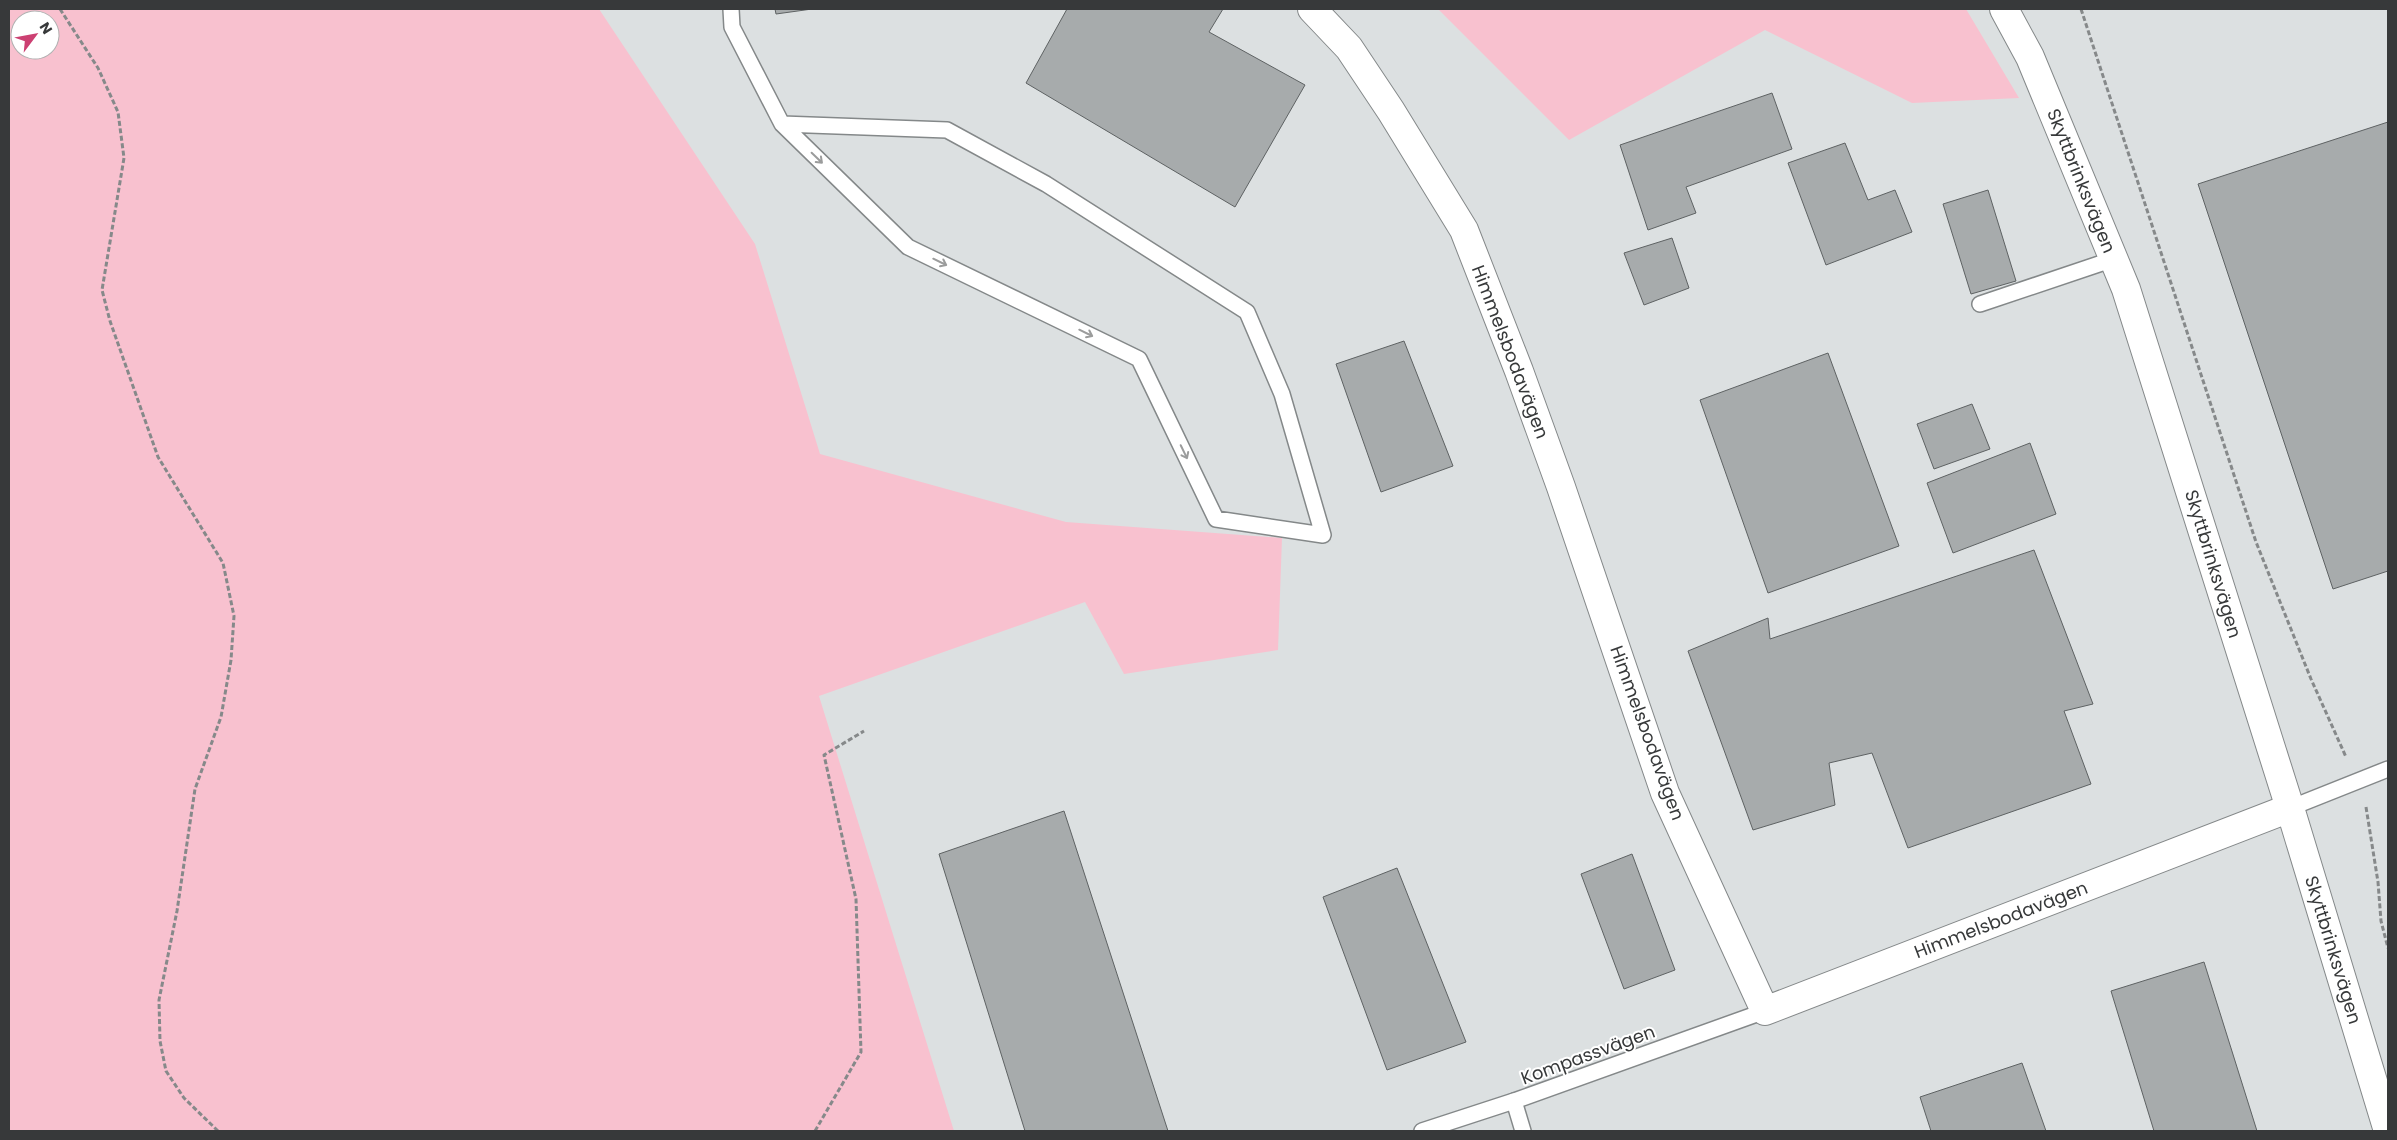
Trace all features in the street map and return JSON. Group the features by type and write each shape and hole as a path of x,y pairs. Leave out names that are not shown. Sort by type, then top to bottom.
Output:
{"street":[{"name":"Himmelsbodavägen","path":"1312,9 1349,48 1391,111 1464,230 1519,371 1561,487 1665,793 1765,1011 2290,808"},
{"name":"Skyttbrinksvägen","path":"2004,9 2030,57 2126,289 2290,808 2388,1131"}],"lane":[{"path":"731,9 732,27 782,124 908,247 1139,359 1216,519 1323,535 1282,394 1247,312 1046,184 947,130 782,124"},
{"path":"1980,304 2114,259"},
{"path":"2290,808 2388,770"},
{"name":"Kompassvägen","path":"1422,1131 1514,1101 1765,1011"},
{"path":"1514,1101 1523,1131"}],"path":[{"path":"60,9 98,68 118,112 124,158 102,290 110,321 158,457 223,563 234,616 230,660 221,717 195,789 177,911 159,1000 160,1041 166,1071 184,1098 218,1131"},
{"path":"2081,9 2256,542 2311,680 2368,812 2378,882 2381,921 2388,948"},
{"path":"815,1131 861,1052 856,899 824,755 864,731"}],"shaded area":[{"path":"9,9 599,9 755,244 820,454 1066,522 1282,538 1278,650 1124,674 1085,602 819,696 954,1131 9,1131"},
{"path":"1438,9 1966,9 2019,98 1912,103 1765,30 1569,140"}],"building":[{"path":"775,9 812,9 776,14"},
{"path":"1067,9 1223,9 1209,32 1305,85 1235,207 1026,83"},
{"path":"1772,93 1792,149 1686,187 1696,213 1648,230 1620,145"},
{"path":"2388,122 2388,571 2333,589 2198,184"},
{"path":"1845,143 1868,200 1895,190 1912,232 1826,265 1788,163"},
{"path":"1988,190 2016,281 1971,294 1943,204"},
{"path":"1672,238 1689,288 1644,305 1624,253"},
{"path":"1404,341 1453,466 1381,492 1336,364"},
{"path":"1828,353 1899,546 1768,593 1700,400"},
{"path":"1972,404 1990,449 1934,469 1917,424"},
{"path":"2030,443 2056,514 1953,553 1927,483"},
{"path":"2034,550 2093,704 2064,711 2091,784 1908,848 1872,753 1829,763 1835,805 1753,830 1688,651 1768,618 1770,639"},
{"path":"1064,811 1168,1131 1025,1131 939,854"},
{"path":"1632,854 1675,970 1624,989 1581,874"},
{"path":"1397,868 1466,1042 1387,1070 1323,897"},
{"path":"2204,962 2257,1131 2154,1131 2111,991"},
{"path":"2022,1063 2046,1131 1931,1131 1920,1097"}]}
